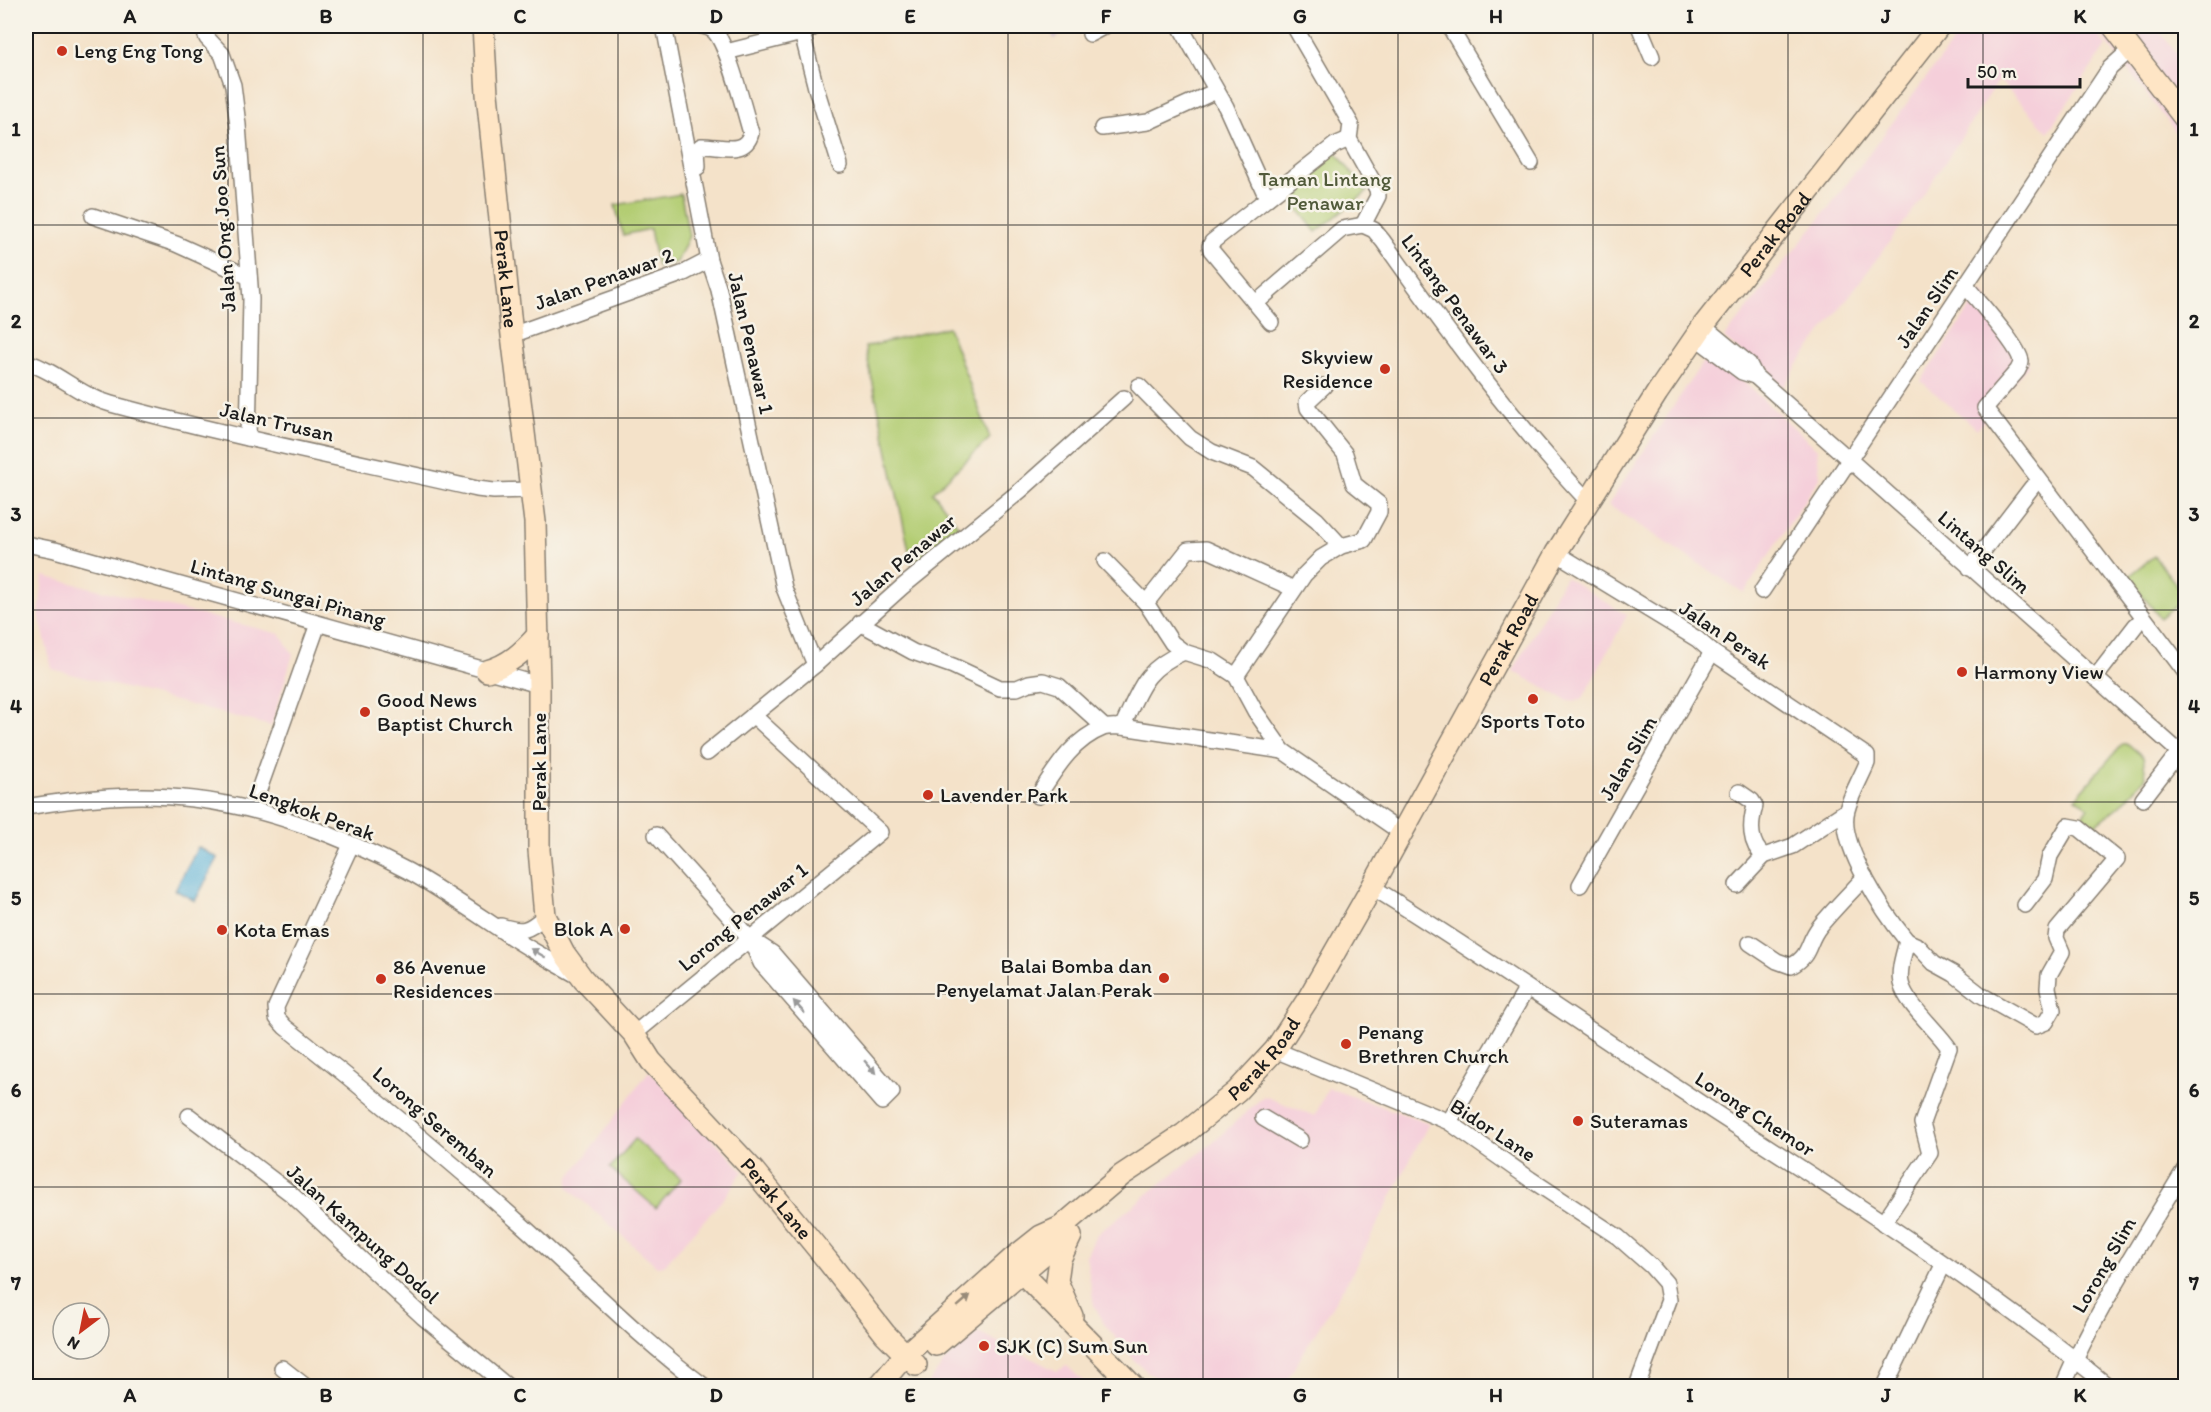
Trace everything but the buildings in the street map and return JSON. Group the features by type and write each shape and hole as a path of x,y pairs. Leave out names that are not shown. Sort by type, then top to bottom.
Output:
{"main road":[{"name":"Perak Lane","path":"483,26 512,335 535,522 539,850 545,916 564,953 584,979 634,1034 651,1061 754,1171 885,1334 910,1360"},
{"name":"Perak Road","path":"897,1386 910,1360 932,1329 1017,1266 1051,1248 1061,1227 1082,1208 1122,1175 1172,1142 1237,1091 1275,1050 1308,999 1372,887 1556,553 1588,501 1699,332 1939,26"},
{"path":"2113,26 2186,120"},
{"path":"488,671 503,666 538,635"},
{"path":"634,1034 662,1052 741,1139 895,1327 902,1333 915,1335 932,1329"},
{"path":"1075,1328 1070,1307 1057,1281 1058,1268 1082,1208"},
{"name":"Perak Road","path":"879,1386 910,1360 930,1350 1017,1266"},
{"path":"1017,1266 1133,1386"}],"street":[{"name":"Jalan Ong Joo Sun","path":"202,26 207,38 222,54 233,86 238,125 251,299 248,438"},
{"name":"Jalan Penawar 1","path":"664,26 710,260 719,290 784,588 815,665"},
{"path":"702,26 716,33 726,52 751,133 749,141 732,149 701,146 697,150 696,158 714,249 710,260"},
{"path":"726,52 802,33 817,26"},
{"path":"1090,34 1106,26"},
{"path":"1180,26 1226,107 1268,198"},
{"path":"1256,303 1342,229 1363,225 1378,196 1377,189 1349,138 1351,124 1294,26"},
{"path":"1449,26 1531,162"},
{"path":"1639,26 1652,57"},
{"path":"802,33 840,165"},
{"name":"Jalan Slim","path":"1762,591 2110,69 2131,49"},
{"path":"1102,128 1148,122 1216,91"},
{"path":"1271,322 1210,246 1212,242 1335,145 1349,138"},
{"path":"93,216 176,244 249,277"},
{"name":"Lintang Penawar 3","path":"1363,225 1374,230 1383,241 1466,357 1559,471 1588,501"},
{"name":"Jalan Penawar 2","path":"512,335 684,273 710,260"},
{"path":"1966,286 2003,332 2021,363 2018,370 1985,408 2186,673"},
{"name":"Lintang Slim","path":"1699,332 1749,363 1755,376 2182,755"},
{"name":"Jalan Trusan","path":"26,363 47,371 87,396 110,404 248,438 477,489 530,490"},
{"path":"1138,386 1190,438 1212,452 1253,468 1317,520 1341,546"},
{"path":"1236,676 1304,575 1321,558 1341,546 1364,540 1380,508 1376,500 1354,484 1345,454 1308,408 1307,402 1324,386"},
{"name":"Jalan Penawar","path":"707,753 815,665 860,623 1021,490 1124,398"},
{"path":"1970,568 2032,487"},
{"name":"Lintang Sungai Pinang","path":"26,544 55,550 538,685"},
{"path":"1146,603 1188,550 1196,549 1206,549 1294,589"},
{"name":"Jalan Perak","path":"1556,553 1697,639 1712,652 1867,756 1867,763 1846,811"},
{"path":"1106,561 1146,603 1172,643 1184,652 1214,661 1236,676 1255,711 1283,751 1402,833"},
{"path":"860,623 913,652 953,666 1000,688 1017,688 1043,681 1059,686 1104,727"},
{"path":"252,809 318,624"},
{"path":"2095,678 2136,624"},
{"path":"1122,727 1144,682 1156,667 1184,652"},
{"name":"Jalan Slim","path":"1580,885 1712,652"},
{"name":"Lorong Penawar 1","path":"634,1034 880,832 753,715"},
{"path":"1038,796 1060,762 1078,743 1104,727 1122,727 1283,751"},
{"path":"2143,799 2182,755"},
{"path":"1739,792 1755,806 1751,832 1758,851 1764,856"},
{"name":"Lengkok Perak","path":"26,807 73,800 131,796 193,799 252,809 322,833 407,871 520,943 584,979"},
{"path":"1737,885 1764,856 1793,846 1846,811 1850,844 1865,877 1907,941 1918,946 1934,963 1954,974 1982,995 2036,1026 2046,1022 2053,1010 2048,988 2049,975 2062,952 2056,938 2057,930 2117,859 2079,828 2068,826 2050,855 2045,879 2025,904"},
{"path":"656,835 750,939 772,953 892,1092 882,1102 761,963 750,939"},
{"name":"Lorong Seremban","path":"351,845 276,1007 277,1018 285,1027 373,1096 523,1226 672,1362 704,1386"},
{"path":"1750,943 1777,961 1791,966 1803,960 1811,939 1819,927 1865,877"},
{"name":"Lorong Chemor","path":"1372,887 1450,934 1527,988 1883,1223 2008,1309 2108,1386"},
{"name":"Lengkok Perak","path":"495,925 516,931 526,930 545,916"},
{"path":"1883,1223 1930,1153 1922,1123 1949,1048 1916,1009 1903,989 1900,981 1907,941"},
{"path":"1449,1122 1527,988"},
{"name":"Bidor Lane","path":"1275,1050 1449,1122 1618,1237 1651,1266 1666,1283 1670,1300 1643,1385"},
{"name":"Jalan Kampung Dodol","path":"189,1116 290,1193 423,1317 507,1386"},
{"path":"1263,1118 1300,1140"},
{"name":"Lorong Slim","path":"2063,1386 2075,1359 2186,1167"},
{"path":"1885,1386 1943,1265"},
{"path":"282,1368 304,1386"}],"shaded area":[{"path":"1048,26 1077,26 1054,39"},
{"path":"1965,26 2091,26 2106,46 2048,132 1999,80 1915,208 1796,367 1784,387 1724,338 1829,207"},
{"path":"2094,26 2155,26 2185,64 2185,144"},
{"path":"1982,291 2029,364 1977,429 1921,381"},
{"path":"1708,354 1735,374 1817,449 1820,477 1744,593 1608,505"},
{"path":"43,576 280,634 293,654 271,726 52,669 39,614"},
{"path":"1565,577 1627,615 1582,700 1568,701 1513,671"},
{"path":"649,1071 743,1171 724,1198 664,1265 657,1266 568,1188 569,1178"},
{"path":"1328,1088 1429,1123 1354,1270 1283,1386 1168,1386 1161,1383 1136,1362 1105,1325 1094,1305 1086,1256 1096,1235 1212,1143 1264,1096 1315,1116"},
{"name":"SJK (C) Sum Sun","path":"978,1332 1057,1371 1067,1366 1088,1386 926,1386 946,1360"}],"green space":[{"name":"Taman Lintang Penawar","path":"1334,150 1367,192 1316,232 1283,190"},
{"path":"681,194 689,236 677,262 657,267 650,229 623,235 615,205"},
{"path":"948,327 990,438 933,492 959,527 912,564 865,347"},
{"path":"2154,556 2185,596 2160,618 2128,577"},
{"path":"2122,744 2128,744 2143,757 2146,777 2120,806 2094,826 2082,817 2088,807 2076,798"},
{"path":"635,1139 681,1179 656,1208 610,1168"}],"water":[{"path":"198,847 218,858 195,901 175,890"}],"place":[{"name":"Leng Eng Tong","path":"62,51"},
{"name":"Skyview Residence","path":"1385,369"},
{"name":"Harmony View","path":"1962,672"},
{"name":"Sports Toto","path":"1533,699"},
{"name":"Good News Baptist Church","path":"365,712"},
{"name":"Lavender Park","path":"928,795"},
{"name":"Blok A","path":"625,929"},
{"name":"Kota Emas","path":"222,930"},
{"name":"Balai Bomba dan Penyelamat Jalan Perak","path":"1164,978"},
{"name":"86 Avenue Residences","path":"381,979"},
{"name":"Penang Brethren Church","path":"1346,1044"},
{"name":"Suteramas","path":"1578,1121"},
{"name":"SJK (C) Sum Sun","path":"984,1346"}]}
